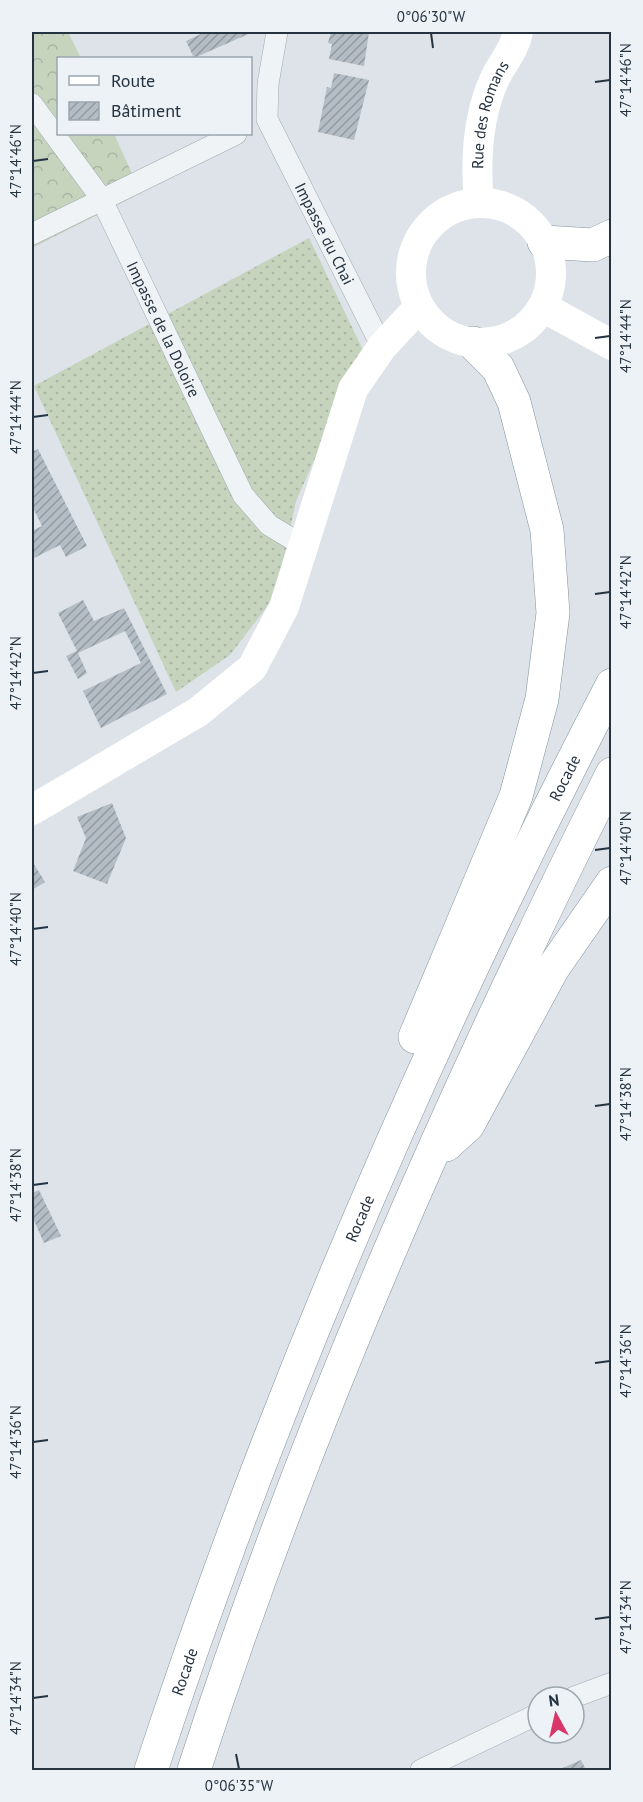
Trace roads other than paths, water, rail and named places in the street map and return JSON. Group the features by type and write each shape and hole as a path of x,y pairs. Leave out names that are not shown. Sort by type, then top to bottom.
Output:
{"highway":[{"path":"544,242 593,245 612,236"},
{"path":"381,1165 386,1107 516,796 542,699 553,613 547,530 514,402 498,368 473,343"},
{"name":"Rocade","path":"151,1770 221,1564 267,1443 381,1165 458,995 612,685"},
{"path":"194,1770 304,1459 387,1254 499,1005 612,774"},
{"path":"429,1160 468,1125 553,968 612,884"}],"street":[{"name":"Impasse du Chai","path":"277,32 259,123 382,347"},
{"name":"Rue des Romans","path":"479,203 478,148 482,111 495,77 516,41 518,32"},
{"name":"Impasse de la Doloire","path":"32,104 101,198 243,495 269,525 302,545"},
{"path":"32,234 101,198 234,135"},
{"path":"479,203 499,205 518,213 533,225 544,242 551,263 550,286 543,307 530,323 513,335 494,342 473,343 452,337 433,324 419,307 411,284 411,260 420,238 435,219 456,207 479,203"},
{"path":"32,810 198,712 252,668 284,607 353,389 382,347 419,307"},
{"path":"543,307 612,345"},
{"path":"586,1693 612,1683"},
{"path":"422,1770 526,1720"}]}
